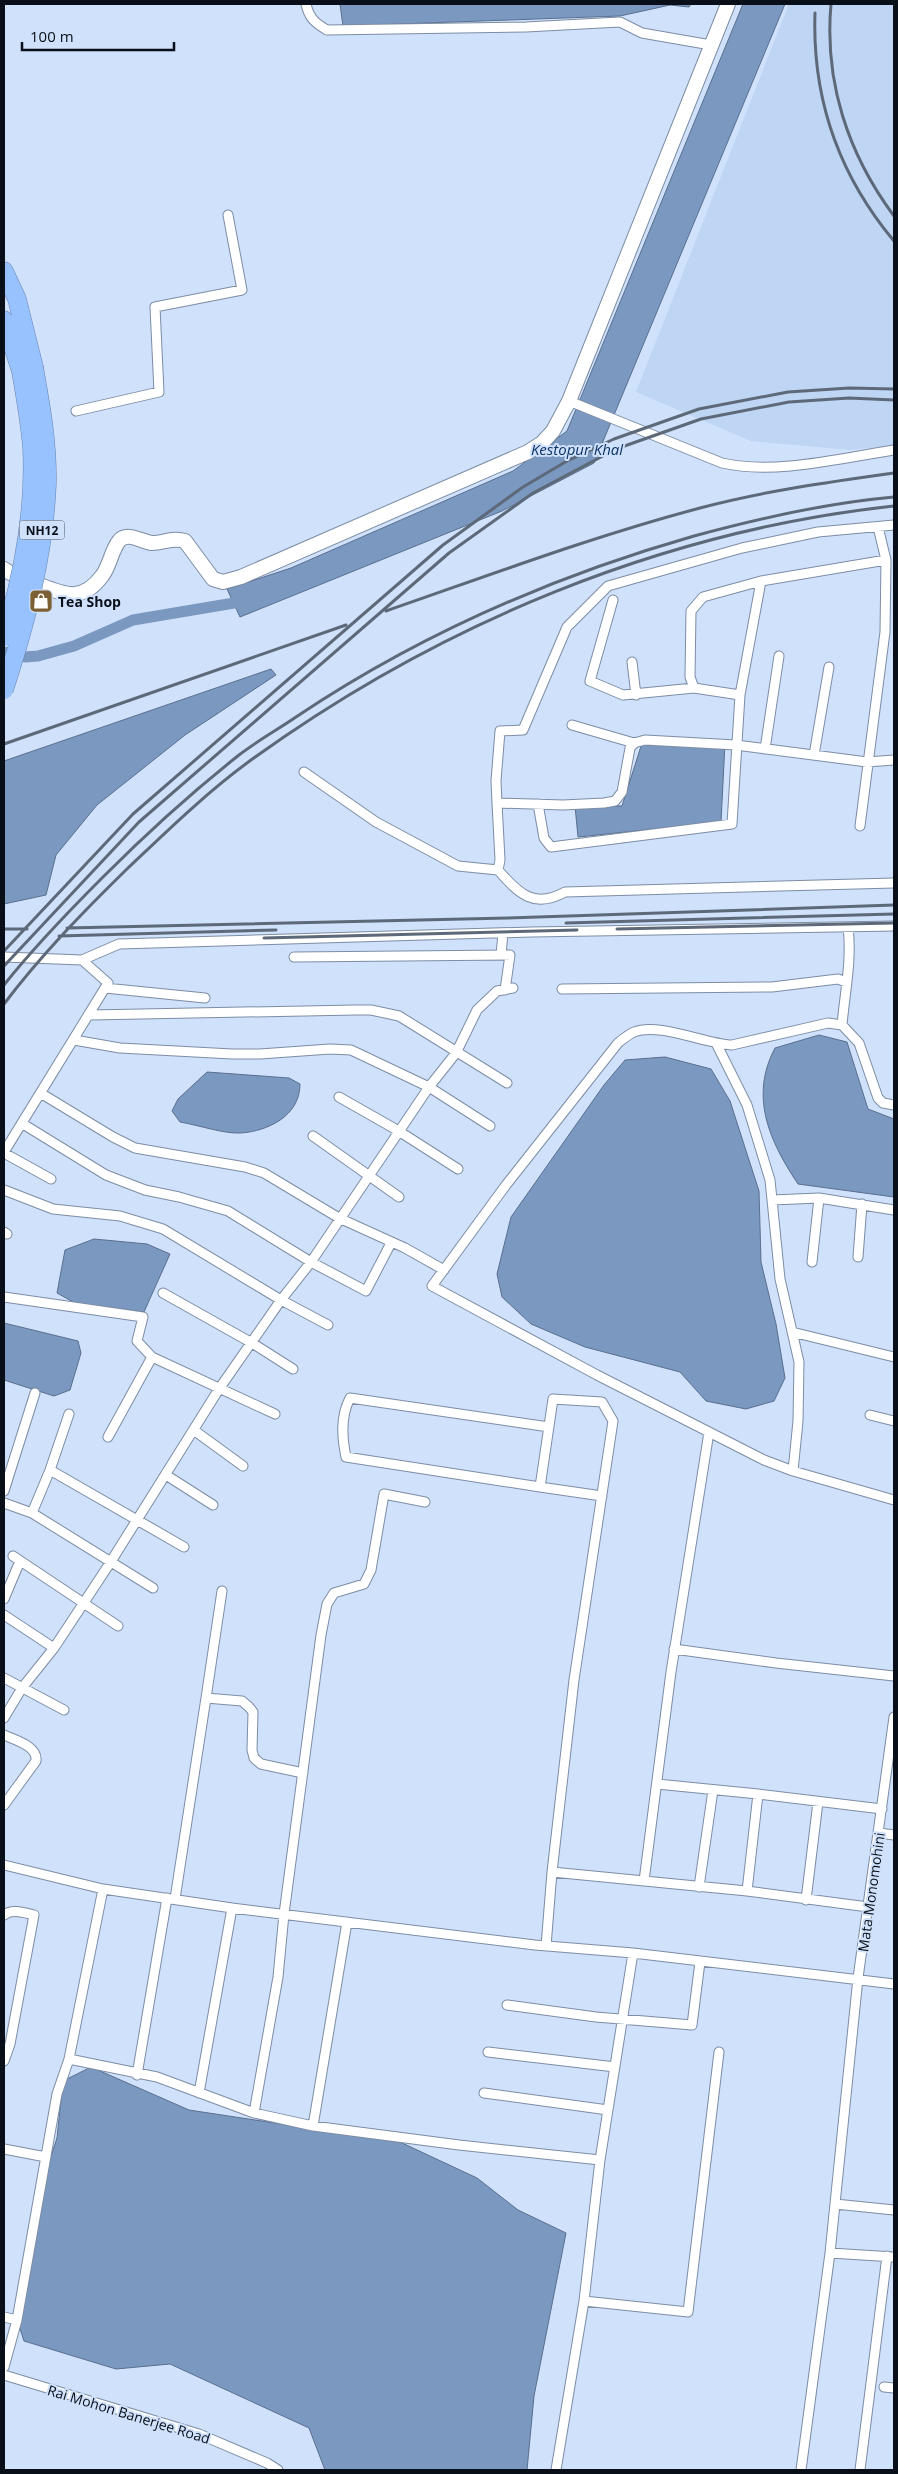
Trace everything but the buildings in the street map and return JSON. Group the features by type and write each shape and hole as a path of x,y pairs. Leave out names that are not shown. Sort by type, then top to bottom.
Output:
{"highway":[{"name":"NH12","path":"4,271 17,298 28,369 32,446 32,492 24,557 4,637"},
{"name":"NH12","path":"4,320 28,369 42,411 47,484 36,572 26,618 4,690"}],"street":[{"path":"306,4 308,14 314,22 327,30 496,28 620,22 642,33 711,45"},
{"path":"4,569 61,594 78,594 87,591 104,574 119,541 130,537 156,542 172,539 186,541 213,579 223,582 242,577 528,452 542,443 553,431 569,401 728,4"},
{"path":"76,410 159,392 155,307 242,290 228,215"},
{"path":"569,401 722,463 737,467 776,466 894,450"},
{"path":"498,870 500,860 496,781 500,730 523,730 567,627 608,586 722,553 818,532 894,525"},
{"path":"860,826 885,632 886,560 878,527"},
{"path":"694,688 690,677 691,610 703,597 761,581 886,560"},
{"path":"538,804 544,838 551,847 732,824 740,696 761,581"},
{"path":"614,600 590,681 623,695 694,688 740,696"},
{"path":"765,749 779,656"},
{"path":"632,662 636,695"},
{"path":"814,755 829,667"},
{"path":"572,725 634,743 655,739 736,745 867,762 894,760"},
{"path":"497,803 604,803 615,801 622,792 627,757 634,743"},
{"path":"304,772 376,822 458,866 498,870 512,886 532,899 550,900 565,892 894,884"},
{"path":"4,957 82,960 119,944 503,933 894,926"},
{"path":"842,1025 846,982 850,975 851,947 848,927"},
{"path":"501,955 503,933"},
{"path":"4,1718 22,1688 54,1648 110,1563 136,1519 195,1431 219,1389 281,1300 311,1262 429,1087 456,1053 477,1010 489,997 509,989 510,955 294,957"},
{"path":"51,1180 4,1153 106,988 108,983 82,960"},
{"path":"562,989 772,987 838,979 846,982"},
{"path":"106,988 205,998"},
{"path":"90,1015 371,1010 399,1016 507,1083"},
{"path":"894,1105 883,1103 878,1098 859,1043 842,1025 828,1023 732,1045 717,1045 679,1033 658,1030 635,1031 618,1043 440,1268 432,1286 764,1460 793,1471 894,1500"},
{"path":"74,1040 120,1048 232,1054 260,1054 330,1048 351,1050 429,1087 490,1126"},
{"path":"717,1045 747,1105 770,1180 780,1278 799,1362 798,1421 793,1471"},
{"path":"42,1094 113,1137 135,1148 245,1167 264,1173 339,1218 405,1248 440,1268"},
{"path":"339,1097 458,1169"},
{"path":"23,1124 106,1175 145,1190 179,1197 228,1211 311,1262 366,1291 391,1242"},
{"path":"313,1136 399,1198"},
{"path":"4,1190 53,1209 120,1216 163,1229 281,1300 328,1325"},
{"path":"772,1200 819,1198 894,1210"},
{"path":"812,1262 819,1198"},
{"path":"858,1257 862,1204"},
{"path":"163,1293 252,1343 293,1369"},
{"path":"4,1297 143,1317 137,1341 152,1357 275,1414"},
{"path":"792,1332 894,1357"},
{"path":"108,1436 152,1357"},
{"path":"4,1491 35,1393"},
{"path":"549,1427 350,1398 346,1406 342,1438 346,1457 602,1496"},
{"path":"540,1487 553,1399 602,1402 613,1421 574,1680 552,1872 546,1946"},
{"path":"32,1513 50,1470 69,1414"},
{"path":"870,1414 894,1421"},
{"path":"195,1431 243,1466"},
{"path":"644,1881 674,1649 710,1432"},
{"path":"50,1470 184,1547"},
{"path":"166,1475 213,1505"},
{"path":"254,2113 278,1977 284,1914 321,1634 328,1604 334,1593 364,1584 371,1570 384,1494 425,1502"},
{"path":"4,1503 32,1513 153,1588"},
{"path":"4,1599 17,1558 118,1626"},
{"path":"137,2074 171,1898 206,1698 222,1591"},
{"path":"4,1615 54,1648"},
{"path":"674,1649 894,1676"},
{"path":"4,1678 64,1710"},
{"path":"206,1698 242,1701 253,1712 252,1750 254,1758 261,1764 303,1773"},
{"name":"Mata Monomohini","path":"801,2470 830,2253 858,1978 894,1717"},
{"path":"4,1735 33,1750 37,1755 36,1761 4,1805"},
{"path":"657,1784 882,1809"},
{"path":"699,1887 713,1790"},
{"path":"747,1891 758,1794"},
{"path":"806,1900 818,1802"},
{"path":"879,1833 894,1835"},
{"path":"4,1865 103,1889 232,1908 546,1946 633,1952 700,1962 858,1978 894,1984"},
{"path":"552,1872 747,1891 868,1907"},
{"path":"4,2368 17,2320 57,2094 68,2059 103,1889"},
{"path":"199,2092 232,1908"},
{"path":"4,1915 7,1912 16,1911 34,1915 10,2044 4,2061"},
{"path":"313,2126 347,1922"},
{"path":"556,2470 584,2301 600,2160 633,1952"},
{"path":"507,2005 622,2020 692,2025 700,1962"},
{"path":"488,2052 615,2067"},
{"path":"584,2301 688,2312 719,2052"},
{"path":"68,2059 157,2077 254,2113 313,2126 600,2160"},
{"path":"484,2093 608,2110"},
{"path":"4,2149 46,2157"},
{"path":"835,2204 894,2210"},
{"path":"830,2253 891,2256 860,2470"},
{"path":"4,2316 17,2320"},
{"name":"Rai Mohon Banerjee Road","path":"4,2375 199,2434 267,2463 278,2470"},
{"path":"884,2387 894,2388"}],"shaded area":[{"path":"789,4 894,4 894,445 850,450 751,441 636,392"}],"water":[{"path":"340,4 691,4 689,7 670,5 620,16 343,26"},
{"name":"Kestopur Khal","path":"743,4 785,4 594,463 502,511 240,617 227,589 291,568 513,471 567,431"},
{"path":"271,669 276,675 185,735 97,805 56,855 46,895 4,904 4,761"},
{"path":"643,740 725,743 721,822 578,837 575,806 622,806"},
{"path":"819,1035 847,1042 868,1109 894,1119 894,1197 798,1184 779,1152 766,1119 763,1101 767,1066 775,1048"},
{"path":"665,1057 711,1069 730,1101 759,1191 761,1262 776,1324 785,1378 774,1401 746,1409 706,1401 680,1372 585,1347 531,1324 502,1297 497,1274 511,1217 604,1085 625,1060"},
{"path":"207,1072 289,1078 300,1084 299,1095 295,1105 281,1120 251,1132 227,1132 180,1122 172,1111 178,1099"},
{"path":"94,1239 147,1244 170,1254 144,1312 75,1303 57,1293 65,1250"},
{"path":"4,1323 78,1341 81,1353 70,1390 54,1396 4,1380"},
{"path":"91,2067 189,2110 400,2142 477,2178 518,2210 566,2233 534,2396 527,2470 325,2470 309,2428 170,2364 116,2369 24,2341 15,2313 35,2205 57,2138 63,2081"}],"waterway":[{"path":"4,652 25,657 38,656 74,646 133,620 246,601"}],"railway":[{"path":"831,4 831,61 843,116 864,168 894,216"},
{"path":"815,13 815,45 818,76 824,106 833,134 844,163 858,190 894,241"},
{"path":"4,951 133,814 443,545 523,487 567,461 614,439 699,409 788,392 849,388 894,389"},
{"path":"4,966 139,822 449,553 533,493 616,449 701,419 789,402 849,398 894,400"},
{"path":"386,611 581,543 700,508 772,492 894,473"},
{"path":"4,985 90,890 152,830 204,784 253,745 342,688 390,660 488,611 538,589 642,552 768,517 843,503 894,497"},
{"path":"4,1004 33,968 79,917 203,798 251,760 323,711 398,666 476,626 556,591 638,561 722,537 807,519 894,506"},
{"path":"4,744 346,625"},
{"path":"67,928 508,918 894,905"},
{"path":"566,923 894,914"},
{"path":"617,929 894,923"},
{"path":"4,929 27,929"},
{"path":"59,936 276,930"},
{"path":"264,938 577,930"}],"place":[{"name":"Tea Shop","path":"41,601"}]}
